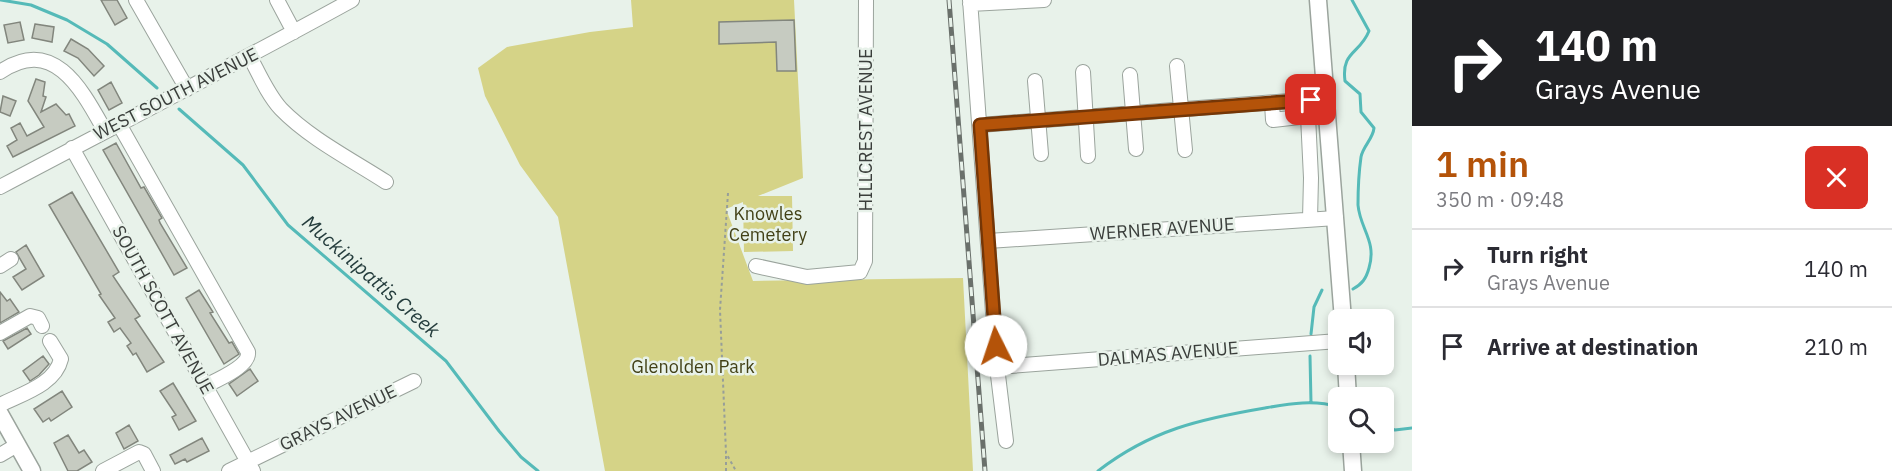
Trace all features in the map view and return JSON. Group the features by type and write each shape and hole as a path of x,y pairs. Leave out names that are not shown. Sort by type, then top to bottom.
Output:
{"main road":[{"path":"1318,0 1342,309"},
{"path":"0,414 32,471"},
{"path":"1352,453 1353,471"}],"street":[{"path":"136,0 188,88"},
{"path":"277,0 294,32"},
{"name":"WEST SOUTH AVENUE","path":"3,185 250,57 352,0"},
{"name":"HILLCREST AVENUE","path":"756,266 807,277 860,272 865,260 866,0"},
{"path":"1006,441 997,367 970,2 1044,0"},
{"path":"250,57 267,89 281,108 307,130 386,182"},
{"path":"0,72 18,62 37,60 51,63 71,77 86,96 105,131"},
{"path":"1177,66 1185,150"},
{"path":"1083,72 1088,156"},
{"path":"1130,75 1136,149"},
{"path":"1035,81 1041,154"},
{"path":"980,125 1326,99"},
{"path":"1296,101 1310,144 1312,200 1310,219"},
{"path":"1272,103 1273,120 1328,122"},
{"path":"119,124 248,352 249,356 245,364 205,386"},
{"path":"1310,144 1330,142"},
{"name":"SOUTH SCOTT AVENUE","path":"72,148 250,466"},
{"path":"0,171 3,185"},
{"path":"1311,178 1332,176"},
{"path":"1312,200 1334,197"},
{"name":"WERNER AVENUE","path":"988,242 1336,218"},
{"path":"0,333 30,316 38,318 42,326"},
{"path":"0,405 50,378 61,358 50,341"},
{"name":"DALMAS AVENUE","path":"997,367 1328,341"},
{"name":"GRAYS AVENUE","path":"229,471 250,466 414,381"},
{"path":"0,455 17,445"},
{"path":"103,471 139,452 144,454 153,471"}],"path":[{"path":"726,471 720,310 728,193"},
{"path":"726,453 736,471"}],"green space":[{"path":"631,0 794,0 803,178 758,196 792,196 793,251 744,252 743,202 726,209 753,281 963,278 973,471 605,471 558,217 520,165 485,96 478,68 507,47 590,32 633,27"}],"building":[{"path":"101,0 117,0 127,18 115,25"},
{"path":"794,20 796,71 777,71 776,42 719,44 719,22"},
{"path":"20,22 24,40 8,43 4,25"},
{"path":"35,24 54,27 52,42 32,38"},
{"path":"71,39 88,49 104,66 94,76 78,58 64,51"},
{"path":"36,79 45,82 43,96 46,97 41,112 56,104 66,115 69,114 75,126 13,157 7,146 17,140 11,128 20,123 27,136 44,127 28,101"},
{"path":"111,82 122,103 109,110 98,90"},
{"path":"3,96 16,101 10,116 0,112"},
{"path":"116,143 141,188 144,187 162,218 159,220 160,223 187,268 174,275 103,150"},
{"path":"72,192 119,272 113,276 140,316 135,319 164,362 147,372 136,353 133,355 127,346 131,343 120,328 114,332 108,322 115,318 99,295 101,294 49,205"},
{"path":"26,245 44,276 22,290 13,277 26,269 16,252"},
{"path":"199,290 213,312 210,313 229,343 232,342 239,354 224,364 186,298"},
{"path":"0,292 7,301 10,299 19,312 0,323"},
{"path":"27,328 31,334 8,349 3,341"},
{"path":"43,356 49,364 30,381 23,371"},
{"path":"250,369 258,381 237,396 229,384"},
{"path":"173,383 196,421 179,430 172,417 176,415 160,391"},
{"path":"62,391 72,407 51,421 49,418 43,422 34,409"},
{"path":"129,425 138,441 124,449 116,433"},
{"path":"68,435 79,453 84,450 92,462 77,471 68,471 54,443"},
{"path":"202,438 209,451 187,462 185,459 175,464 170,455"}],"waterway":[{"name":"Muckinipattis Creek","path":"1,0 31,5 67,20 107,44 157,88"},
{"path":"1352,0 1369,31 1348,58 1345,81 1360,94 1361,112 1374,128 1361,157 1358,193 1359,213 1370,243 1371,259 1365,278 1353,289"},
{"name":"Muckinipattis Creek","path":"179,109 243,165 288,225 446,361 499,431 521,457 538,471"},
{"path":"1311,334 1314,307 1322,290"},
{"path":"1310,356 1311,403"},
{"name":"Muckinipattis Creek","path":"1098,471 1137,445 1177,428 1241,412 1292,404 1328,405"},
{"name":"Muckinipattis Creek","path":"1394,430 1412,428"}],"railway":[{"path":"949,0 985,471"}],"route":[{"path":"996,346 980,125 1311,100"}],"park label":[{"name":"Knowles Cemetery","path":"768,224"},
{"name":"Glenolden Park","path":"693,367"}]}
